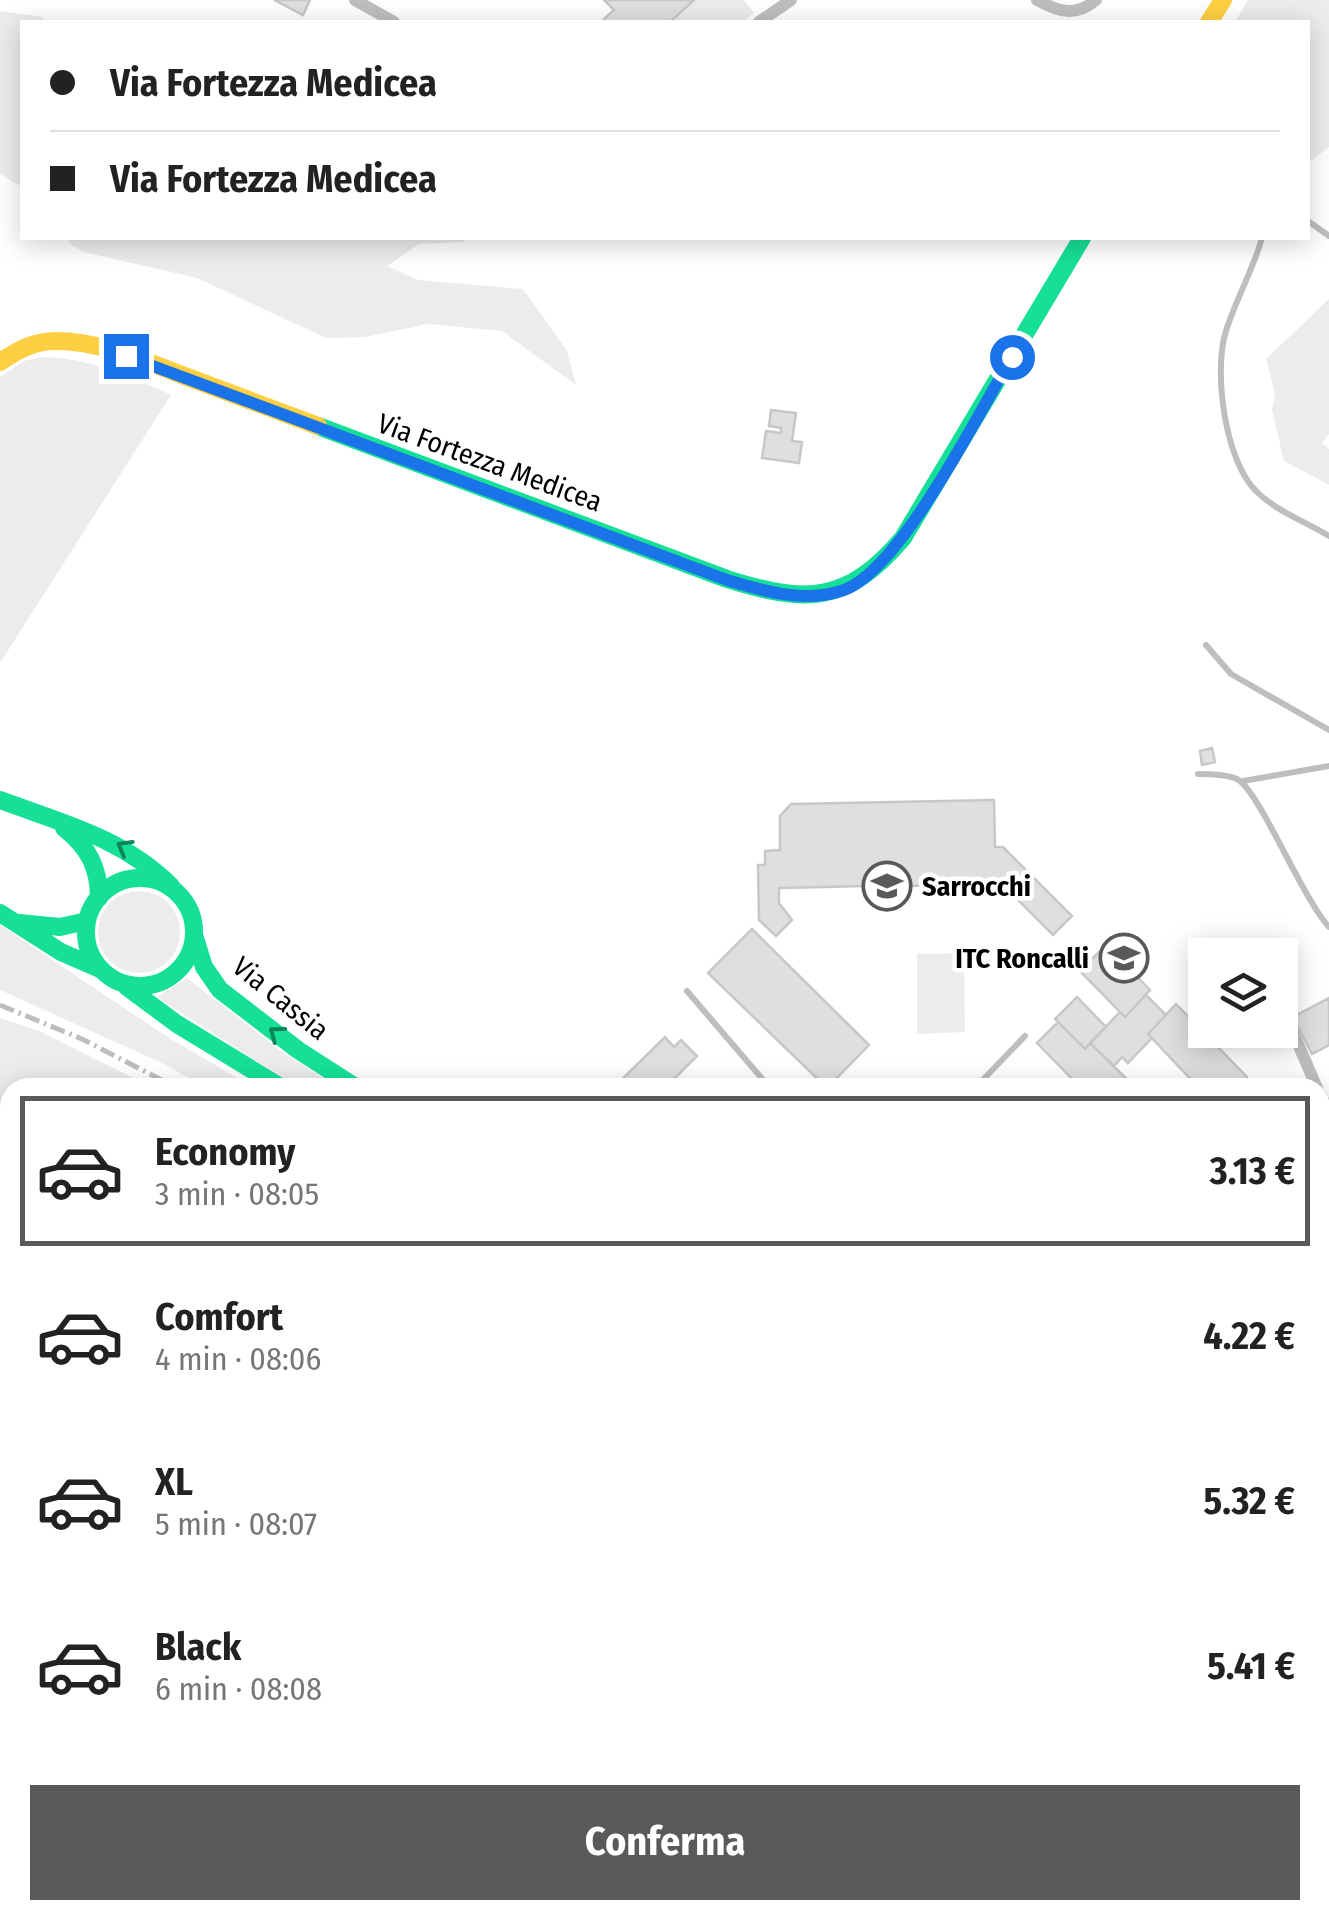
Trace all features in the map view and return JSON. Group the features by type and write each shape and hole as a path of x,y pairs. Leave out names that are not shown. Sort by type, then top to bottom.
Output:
{"main road":[{"name":"Via Fortezza Medicea","path":"1,360 24,347 47,342 94,346 153,364 727,580 782,594 815,595 849,588 877,568 896,547 1081,240"},
{"path":"0,800 120,844 146,860 178,894"},
{"path":"56,822 82,841 94,857 98,898"},
{"path":"100,969 86,938 87,921 98,898 112,886 146,879 178,894"},
{"name":"Via Cassia","path":"178,894 187,905 204,967 220,990 341,1078"},
{"path":"7,917 49,928 87,921"},
{"path":"7,917 81,963 100,969 178,1024 266,1078"},
{"path":"122,984 156,984 171,976 183,965 194,933"}],"street":[{"path":"355,0 390,20"},
{"path":"762,20 791,0"},
{"path":"1037,0 1055,9 1078,11 1096,0"},
{"path":"1298,1044 1312,1078"}],"lane":[{"path":"1261,240 1224,339 1221,368 1230,435 1242,474 1254,490 1329,536"},
{"path":"1206,645 1231,674 1329,730"},
{"path":"1198,774 1242,781 1329,766"},
{"path":"1242,781 1308,900 1329,927"},
{"path":"687,991 761,1078"},
{"path":"985,1078 1025,1036"}],"shaded area":[{"path":"694,0 744,0 754,13 745,20 672,20"},
{"path":"1248,0 1329,0 1329,147 1310,161 1310,20 1236,20"},
{"path":"0,11 43,20 20,20 20,186 0,174"},
{"path":"68,240 464,240 419,244 387,266 418,280 523,289 567,351 576,385 502,331 428,324 365,337 326,338 197,278 84,252"},
{"path":"1329,299 1329,434 1322,443 1329,449 1329,485 1284,461 1266,359"},
{"path":"41,357 92,364 171,395 0,663 0,377 24,361"},
{"path":"131,891 147,891 173,909 180,932 177,948 168,961 147,973 131,973 105,955 98,940 98,924 116,898"},
{"path":"0,925 171,1039 238,1078 189,1078 0,990"},
{"path":"964,953 965,1032 917,1034 917,954"},
{"path":"187,978 282,1052 324,1078 282,1078 157,997"},
{"path":"0,1018 39,1031 133,1078 0,1078"}],"building":[{"path":"274,0 310,0 303,15"},
{"path":"604,0 694,0 672,20 604,19 614,10"},
{"path":"771,410 796,413 792,441 802,442 799,463 762,458 766,431 781,433 781,428 769,426"},
{"path":"1212,748 1215,762 1202,765 1200,751"},
{"path":"994,800 995,847 1003,847 1072,916 1053,935 1002,884 906,886 906,896 870,897 870,886 779,888 779,903 792,920 776,936 759,920 758,865 765,865 765,851 780,850 780,816 791,804"},
{"path":"752,929 869,1045 837,1078 817,1078 708,973"},
{"path":"1106,945 1150,990 1125,1017 1080,971"},
{"path":"1146,995 1166,1015 1148,1034 1152,1038 1128,1063 1122,1057 1114,1066 1090,1043 1120,1012 1125,1017"},
{"path":"1077,997 1106,1027 1085,1049 1055,1019"},
{"path":"1329,998 1329,1045 1312,1054 1298,1027 1298,1014"},
{"path":"1176,1004 1188,1016 1188,1048 1219,1048 1247,1077 1190,1078 1148,1034"},
{"path":"1058,1022 1085,1049 1090,1043 1126,1078 1071,1078 1037,1043"},
{"path":"665,1037 674,1047 681,1040 697,1056 675,1078 623,1078"}],"railway":[{"path":"0,1005 82,1039 158,1078"}],"traffic: fast":[{"path":"318,426 727,579 780,592 824,593 863,576 903,538 1081,240"},
{"path":"0,800 112,844 171,886"},
{"path":"64,828 90,858 99,898"},
{"path":"140,878 161,883 178,894 189,911 194,932 189,953 178,970 161,981 140,986 119,981 102,970 91,953 86,932 91,911 102,894 119,883 140,878"},
{"path":"0,913 61,952 100,969"},
{"path":"19,923 60,927 87,921"},
{"path":"194,935 204,967 220,990 341,1078"},
{"path":"127,987 177,1024 266,1078"}],"traffic: slow":[{"path":"1210,20 1223,0"},
{"path":"0,362 40,343 88,344 318,426"}],"place":[{"name":"Sarrocchi","path":"887,886"},
{"name":"ITC Roncalli","path":"1124,958"}],"route":[{"path":"126,356 727,580 759,590 804,596 849,588 890,554 916,518 1012,357"}]}
